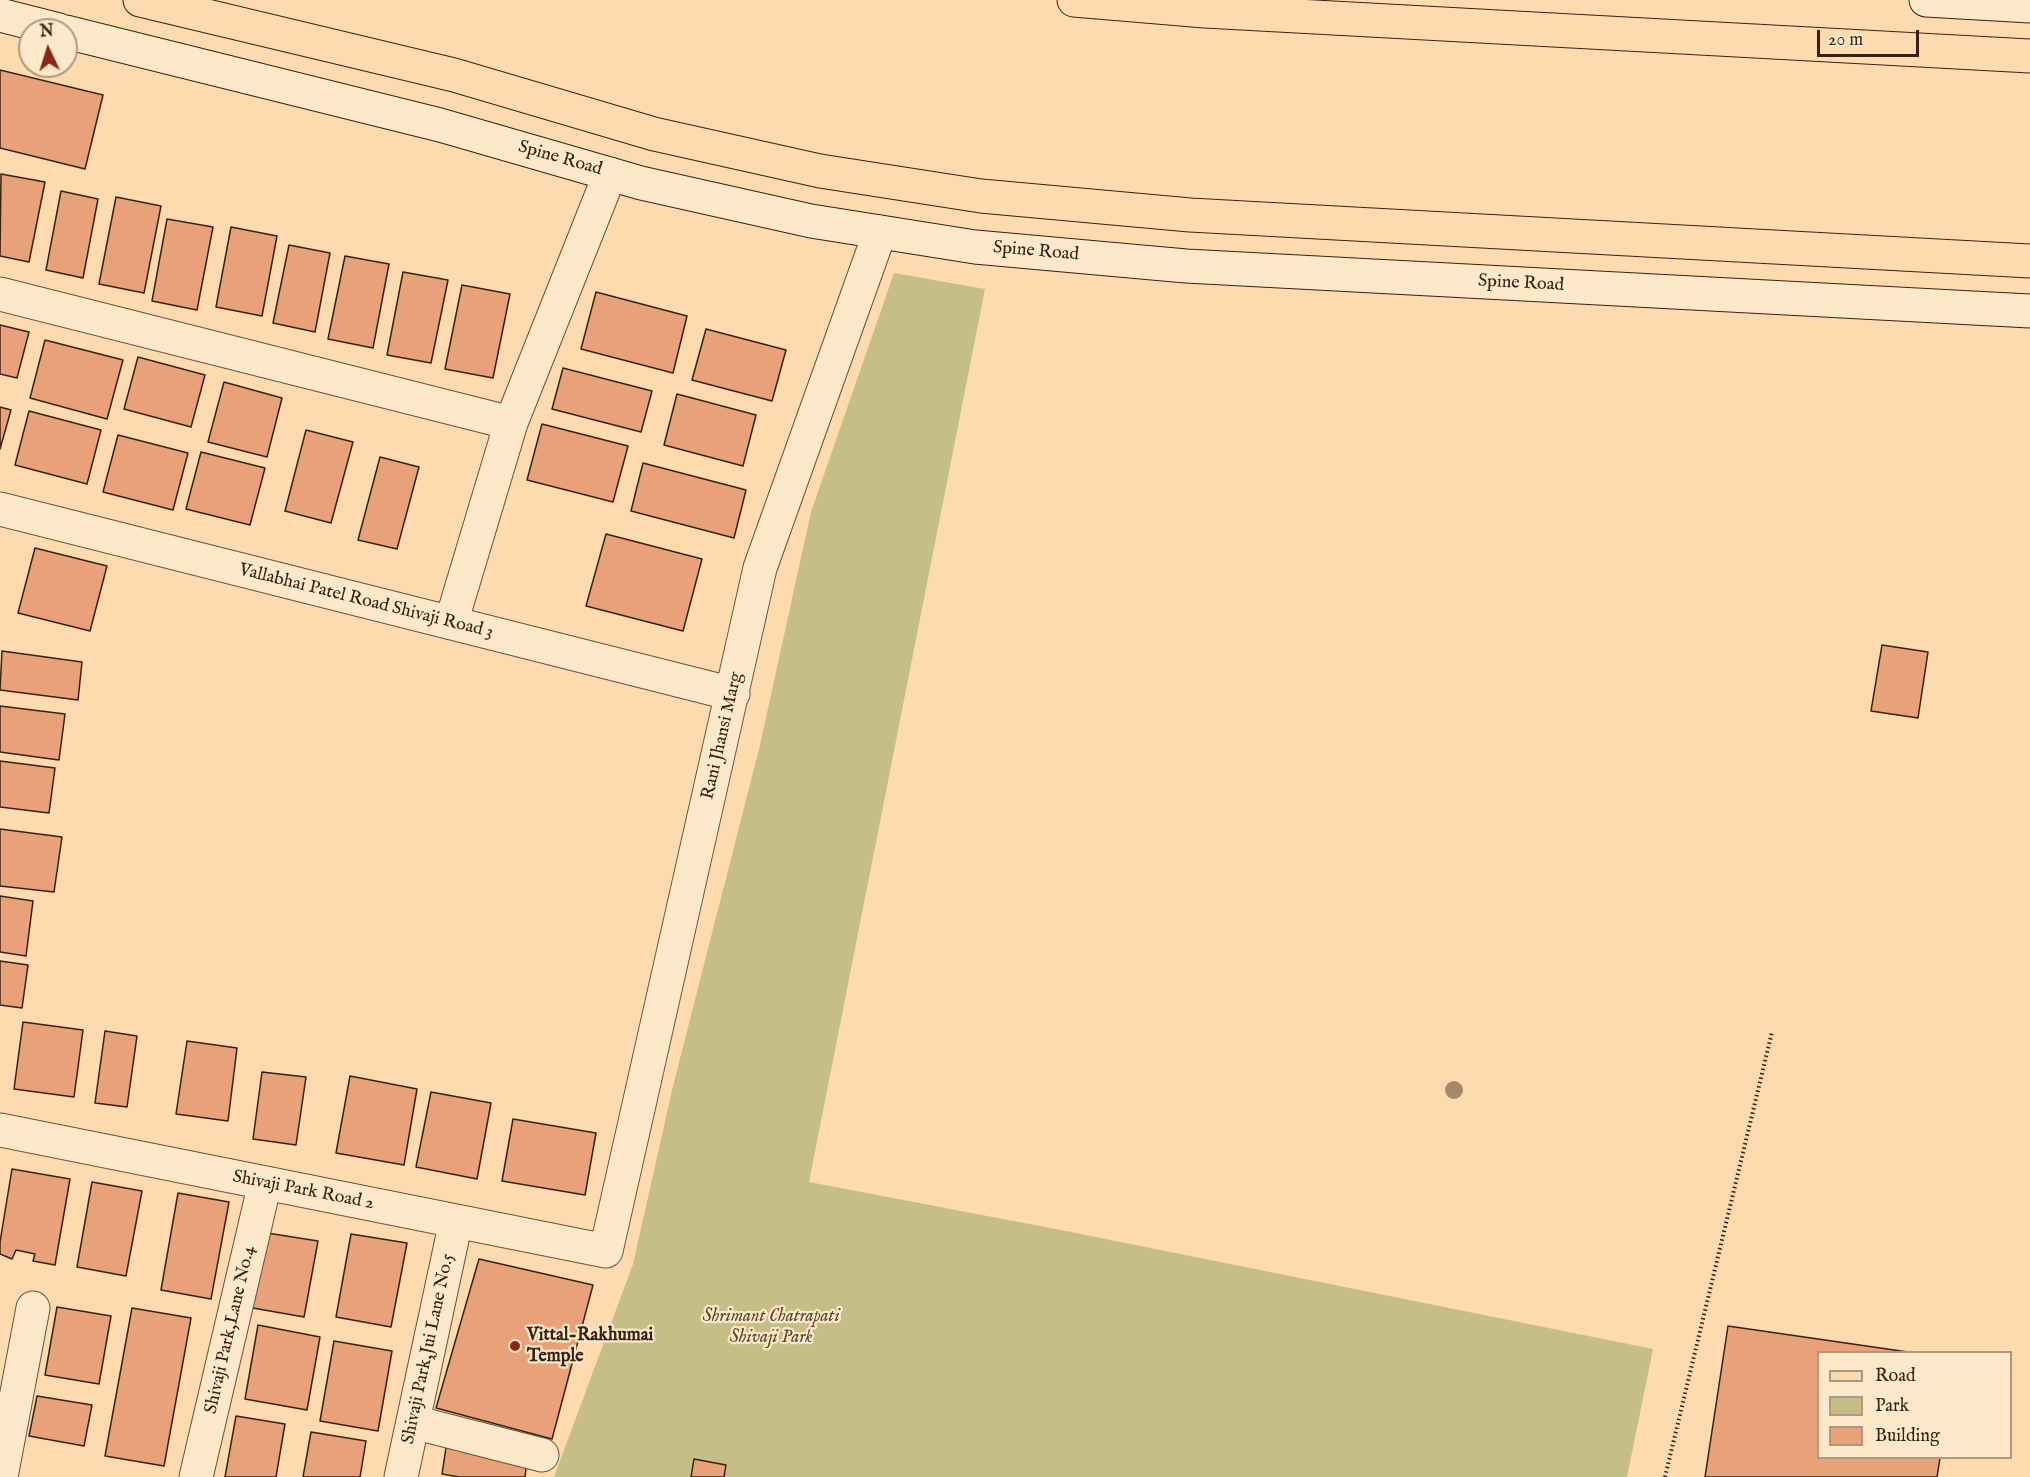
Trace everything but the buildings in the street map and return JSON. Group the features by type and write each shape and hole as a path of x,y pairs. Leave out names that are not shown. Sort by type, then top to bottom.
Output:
{"main road":[{"path":"140,0 454,75 654,134 820,171 981,196 1190,215 2030,261"},
{"path":"1074,0 1217,12 2030,56"}],"street":[{"path":"1926,0 2030,6"},
{"path":"0,15 18,20"},
{"name":"Spine Road","path":"78,35 440,125 641,183 811,222 975,247 1186,266 2030,311"},
{"path":"451,623 511,423 610,174"},
{"name":"Rani Jhansi Marg","path":"606,1251 760,568 880,232"},
{"path":"0,294 511,423"},
{"name":"Vallabhai Patel Road Shivaji Road 3","path":"0,509 733,694"},
{"name":"Shivaji Park Road 2","path":"0,1130 606,1251"},
{"name":"Shivaji Park,Lane No.4","path":"196,1477 265,1183"},
{"name":"Shivaji Park,Jui Lane No.5","path":"401,1477 456,1221"},
{"path":"1,1477 33,1308"},
{"path":"413,1422 542,1455"}],"path":[{"path":"1665,1477 1772,1032"}],"green space":[{"name":"Shrimant Chatrapati Shivaji Park","path":"894,273 985,289 809,1182 1071,1232 1653,1349 1627,1477 554,1477 633,1264 673,1086 760,745 811,512"}],"place":[{"name":"Vittal-Rakhumai Temple","path":"515,1346"}]}
